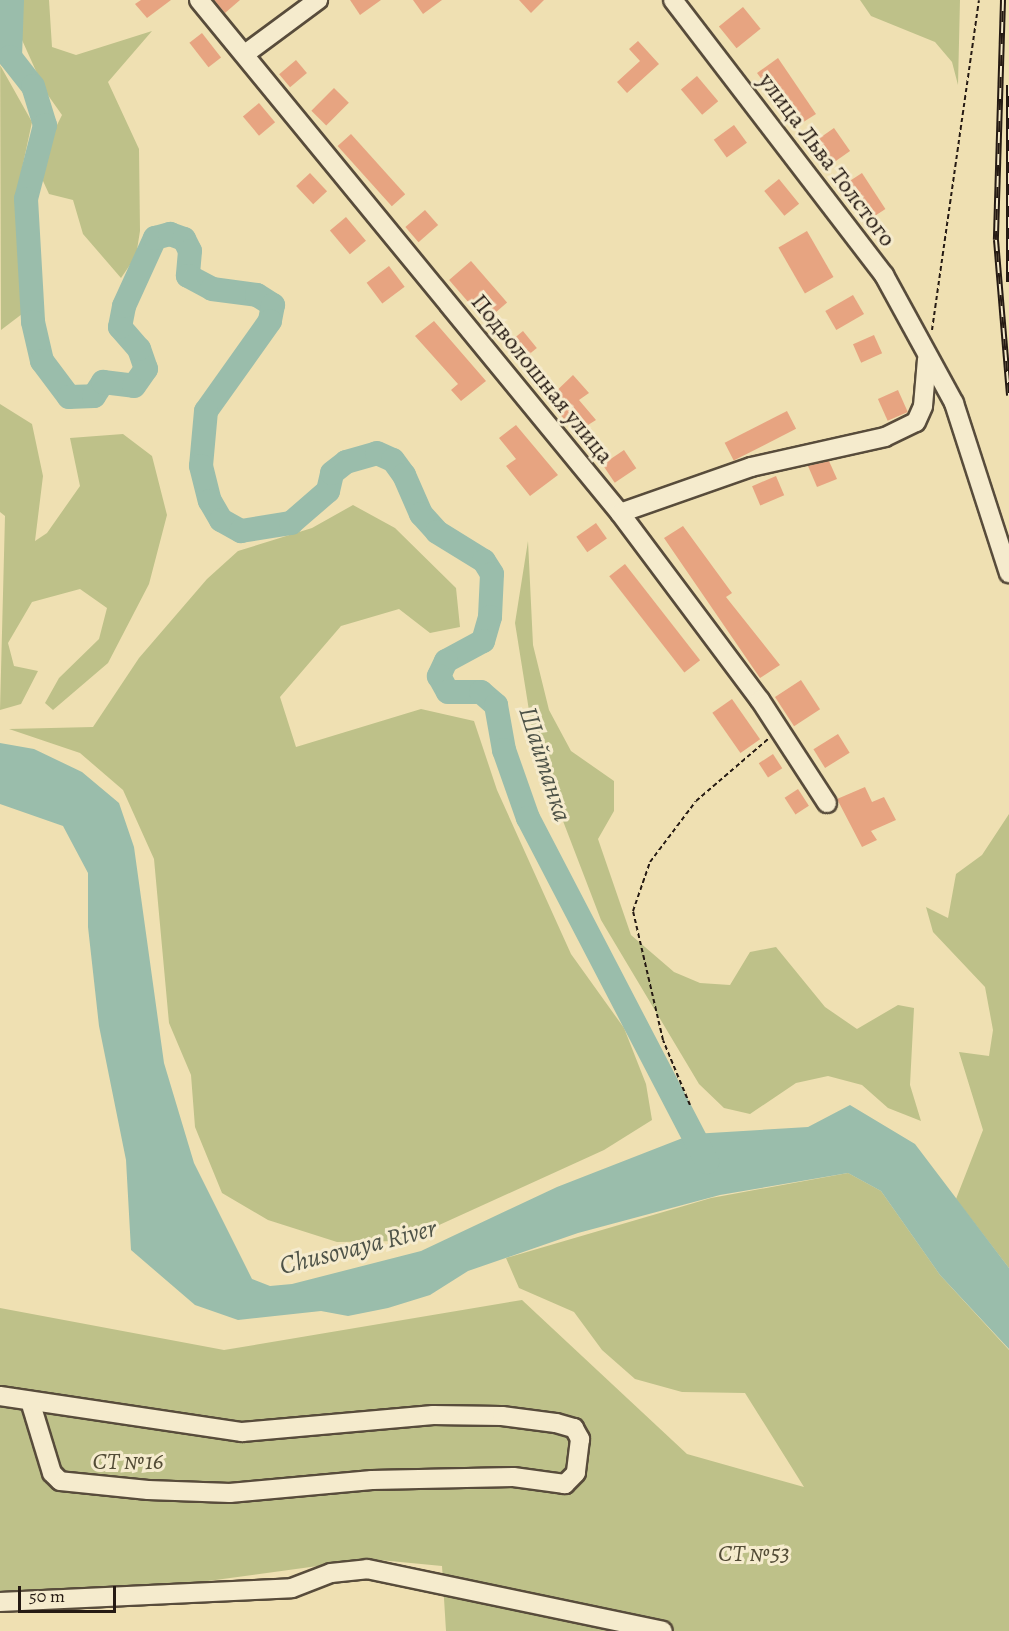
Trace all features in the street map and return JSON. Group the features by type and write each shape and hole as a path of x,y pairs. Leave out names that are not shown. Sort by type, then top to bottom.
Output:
{"street":[{"name":"Подволошная улица","path":"199,0 620,513 779,729 827,803"},
{"path":"245,54 318,0"},
{"name":"улица Льва Толстого","path":"673,0 884,275 927,359 954,403 1009,573"},
{"path":"620,513 751,467 885,437 916,422 927,359"},
{"path":"0,1396 242,1432 433,1415 502,1416 556,1423 574,1428 580,1439 576,1473 565,1484 501,1477 372,1480 230,1493 148,1490 60,1481 52,1473 30,1401"},
{"path":"0,1602 292,1588 331,1573 367,1569 663,1631"}],"path":[{"path":"927,359 979,0"},
{"path":"690,1105 663,1040 633,911 650,862 696,801 779,729"}],"green space":[{"path":"4,0 49,0 52,47 76,55 152,31 108,82 139,149 140,231 136,256 121,278 83,234 73,200 49,194 43,181 44,151 62,115 45,91"},
{"path":"860,0 960,0 958,85 952,62 935,42 871,16"},
{"path":"0,10 5,30 0,64"},
{"path":"0,65 32,122 17,192 22,314 1,330"},
{"path":"0,404 32,424 43,476 35,541 47,533 80,486 70,438 123,434 152,456 167,515 149,584 108,663 53,710 45,703 59,678 99,639 107,608 80,589 32,602 8,643 14,666 38,671 21,704 0,710 5,516 0,512"},
{"path":"353,505 395,528 456,588 460,627 430,633 399,609 341,626 280,697 296,747 421,709 474,721 497,790 571,954 624,1028 646,1084 652,1120 604,1150 404,1241 337,1242 268,1220 222,1193 195,1127 191,1075 169,1023 154,859 123,790 80,753 9,729 93,727 139,658 207,579 238,551 312,528"},
{"path":"528,541 533,645 549,710 571,751 614,781 614,811 598,839 631,935 674,972 700,983 730,985 750,952 776,947 825,1007 857,1029 898,1005 914,1008 910,1085 921,1121 888,1108 862,1085 828,1076 796,1083 750,1114 724,1108 699,1084 601,920 535,748 515,623"},
{"path":"1009,814 1009,1268 956,1199 983,1130 959,1052 989,1056 993,1030 985,987 933,932 926,907 948,918 956,874 982,855"},
{"path":"848,1173 881,1191 940,1275 1009,1350 1009,1631 446,1631 442,1566 369,1559 134,1591 0,1591 0,1308 224,1350 522,1300 687,1454 804,1487 745,1393 682,1392 635,1379 602,1350 574,1312 519,1288 506,1258 711,1198"}],"shaded area":[{"path":"0,743 34,749 82,772 119,803 134,847 164,1063 194,1163 252,1279 270,1286 292,1284 421,1251 557,1187 693,1134 808,1127 850,1105 915,1144 1009,1268 1009,1349 940,1275 881,1191 848,1173 720,1195 578,1233 468,1271 430,1295 388,1308 348,1316 321,1311 238,1320 195,1305 131,1250 126,1160 99,1026 88,927 88,873 63,826 0,804"}],"building":[{"path":"141,0 171,0 147,18 135,4"},
{"path":"214,0 240,0 225,13"},
{"path":"350,0 381,0 360,15"},
{"path":"413,0 442,0 423,14"},
{"path":"519,0 544,0 531,13"},
{"path":"743,7 761,29 737,48 719,27"},
{"path":"202,33 221,57 208,67 189,43"},
{"path":"638,41 659,64 627,93 617,82 640,61 629,49"},
{"path":"778,58 816,114 797,126 757,73"},
{"path":"296,60 307,73 290,87 279,74"},
{"path":"697,76 718,101 702,115 681,89"},
{"path":"334,88 349,103 326,125 311,111"},
{"path":"259,103 275,122 259,136 243,116"},
{"path":"734,125 747,143 727,157 714,140"},
{"path":"834,128 850,151 828,166 812,143"},
{"path":"351,134 405,194 392,206 338,146"},
{"path":"310,173 327,191 313,204 296,186"},
{"path":"862,173 885,209 868,221 844,184"},
{"path":"779,179 799,204 784,216 764,191"},
{"path":"425,210 438,225 418,242 405,227"},
{"path":"346,217 366,241 350,254 330,230"},
{"path":"807,231 834,277 805,293 778,248"},
{"path":"471,261 507,303 485,322 449,280"},
{"path":"389,266 405,287 382,304 367,283"},
{"path":"853,295 864,314 836,330 825,311"},
{"path":"434,321 486,381 461,401 451,390 458,384 415,336"},
{"path":"523,331 537,348 518,363 504,346"},
{"path":"874,335 882,353 861,363 853,344"},
{"path":"573,375 589,393 579,400 596,420 575,433 548,399"},
{"path":"898,390 908,412 888,421 878,399"},
{"path":"787,411 796,429 734,461 725,443"},
{"path":"516,425 558,475 530,496 506,466 516,459 499,438"},
{"path":"624,450 636,468 615,483 602,465"},
{"path":"829,461 837,479 817,487 808,466"},
{"path":"776,476 784,495 760,505 752,486"},
{"path":"596,523 607,539 587,552 576,537"},
{"path":"683,526 732,593 726,597 780,665 760,678 664,538"},
{"path":"625,564 700,660 684,672 609,576"},
{"path":"801,680 820,709 794,726 775,697"},
{"path":"732,699 760,739 740,753 712,713"},
{"path":"838,734 850,753 825,768 813,749"},
{"path":"773,754 782,768 768,778 759,763"},
{"path":"865,787 872,802 884,797 896,820 871,831 877,840 862,847 837,799"},
{"path":"798,789 809,806 795,814 785,798"}],"waterway":[{"name":"Шайтанка","path":"12,0 10,57 33,86 45,125 26,199 33,322 42,361 69,397 94,396 103,382 134,386 146,369 139,349 120,327 124,306 155,238 170,234 184,239 190,251 188,276 212,289 257,295 273,305 270,321 206,411 201,466 210,501 221,520 241,531 291,523 328,491 332,473 346,462 377,453 393,460 404,475 421,514 437,532 484,561 492,574 490,617 483,641 446,661 439,676 448,692 481,692 496,705 504,750 528,818 707,1162"}],"railway":[{"path":"1003,0 996,240 1009,395"},
{"path":"1009,85 1009,282"}],"water label":[{"name":"Chusovaya River","path":"358,1247"}],"park label":[{"name":"СТ №16","path":"128,1462"},
{"name":"СТ №53","path":"754,1554"}]}
